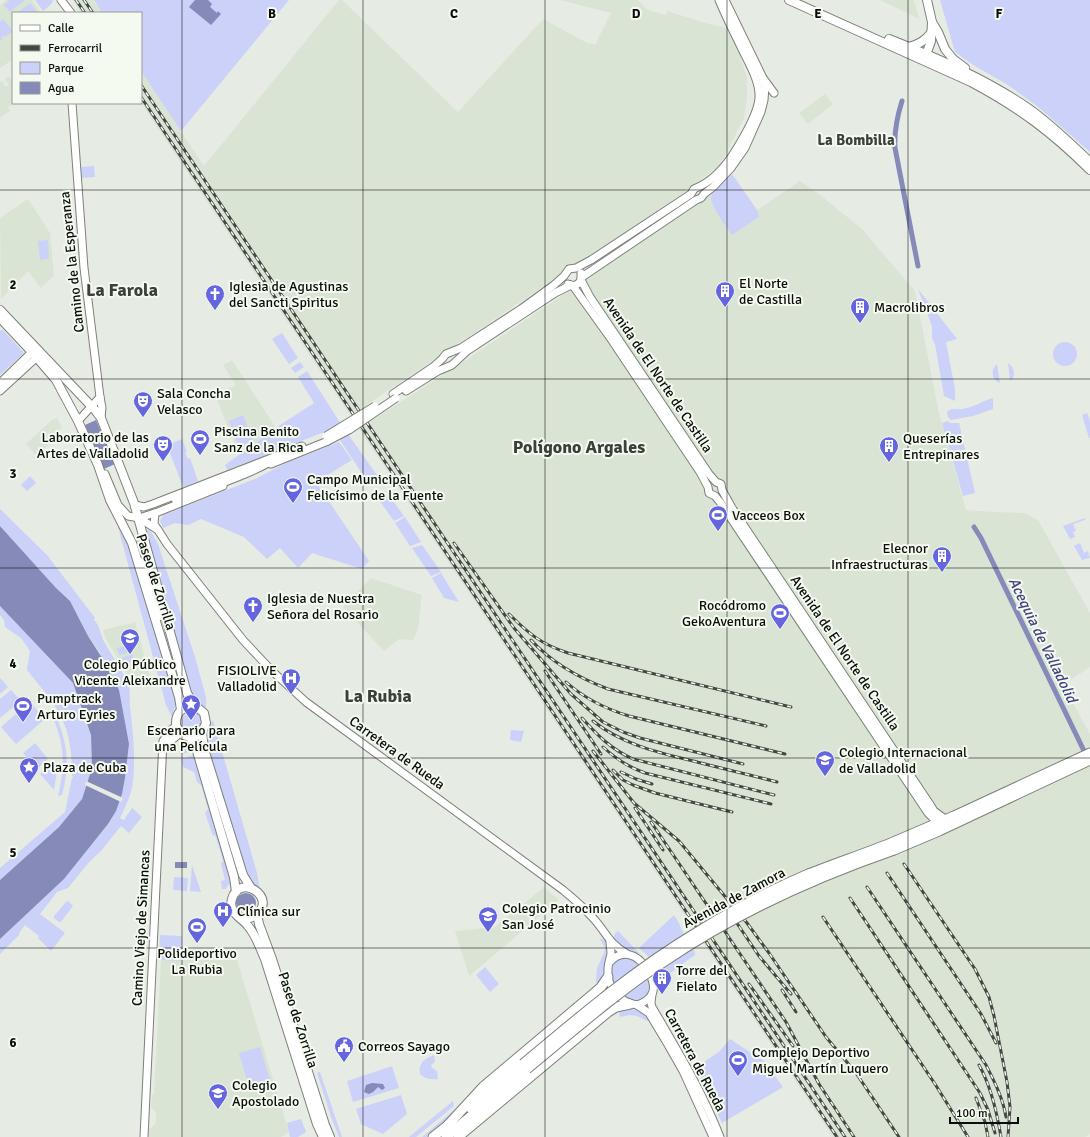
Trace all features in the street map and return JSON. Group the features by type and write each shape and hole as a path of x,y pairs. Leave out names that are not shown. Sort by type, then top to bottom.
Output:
{"highway":[{"name":"Avenida de Zamora","path":"446,1137 525,1066 625,981 698,931 750,902 805,876 893,847 1083,761 1090,753"},
{"name":"Avenida de Zamora","path":"893,847 924,830 945,824"},
{"path":"448,1125 483,1087 600,987 608,977"},
{"path":"458,1137 608,1012 616,1007 633,1005"},
{"name":"Avenida de Zamora","path":"433,1137 525,1066"}],"main road":[{"path":"789,0 987,84 1028,108"},
{"path":"802,0 880,36 909,47 1001,98 1024,113 1056,138 1090,170"},
{"path":"926,0 932,22 945,49 959,64 1014,95 1090,162"},
{"path":"927,58 931,41 932,22"},
{"path":"909,47 920,44 926,40 931,32"},
{"name":"Paseo de Zorrilla","path":"0,310 56,380 78,421 98,465 110,500 132,543 181,706"},
{"name":"Paseo de Zorrilla","path":"0,318 91,406 101,418 135,505 187,693 196,707 202,711 206,719 205,728 202,732 204,749 243,875 251,888 259,893 262,900 262,907 257,914 259,924 272,959 330,1137"},
{"path":"176,500 237,476 284,453"},
{"path":"144,561 181,693 181,706 176,717 178,730 190,737 197,736 202,732"},
{"path":"181,706 196,707"},
{"name":"Paseo de Zorrilla","path":"190,737 197,751 234,877 236,892 233,896 231,906 234,912 250,927 265,959 317,1124 323,1137"},
{"path":"236,892 242,888 251,888"},
{"path":"238,916 250,918 257,914"}],"street":[{"path":"61,0 70,12"},
{"path":"694,197 694,189 701,191 713,187 727,173 745,148 761,112 764,100 761,87 718,0"},
{"path":"725,0 762,76 774,93"},
{"path":"761,87 762,76"},
{"name":"Camino de la Esperanza","path":"72,104 84,268 102,408 101,418"},
{"path":"395,396 433,367 445,354 467,345 521,309 564,276 569,269 576,268 592,260 694,197 701,198 701,191"},
{"path":"139,518 240,480 327,439 348,424 452,364 467,351 555,293 578,284 582,278 694,197"},
{"path":"576,268 580,272 582,278"},
{"path":"564,276 566,282 572,286"},
{"name":"Avenida de El Norte de Castilla","path":"582,278 590,297 709,474 716,482 721,484 722,490 736,514 934,811 945,824"},
{"name":"Avenida de El Norte de Castilla","path":"572,286 585,300 700,472 708,487 709,494 715,496 928,813 945,824"},
{"path":"450,353 454,355 452,364"},
{"path":"0,383 36,354"},
{"path":"0,391 36,354"},
{"path":"442,359 444,364 452,364"},
{"path":"78,421 100,397"},
{"path":"135,505 144,506 153,504 284,453 327,439"},
{"name":"Paseo de Zorrilla","path":"88,443 92,447 118,505 128,516 139,518"},
{"path":"708,487 712,482 716,482"},
{"path":"715,496 720,494 722,490"},
{"name":"Carretera de Rueda","path":"155,513 154,524 167,544 239,634 272,671 306,702 331,721 377,753 563,890 594,918 610,941 617,948 627,954"},
{"name":"Carretera de Rueda","path":"139,518 158,530"},
{"name":"Camino Viejo de Simancas","path":"144,1137 162,742 171,730 178,730"},
{"path":"924,830 930,818 928,813"},
{"path":"609,963 617,956 627,954 639,960 646,967 652,978 652,994 646,1000 633,1005 623,1000 616,993 608,977 609,963 611,953 610,941"},
{"name":"Carretera de Rueda","path":"652,994 652,1007 683,1058 720,1137"},
{"name":"Carretera de Rueda","path":"633,1005 649,1013 683,1071 713,1137"}],"shaded area":[{"path":"6,0 32,0 40,12 12,12 12,60 0,68 0,5"},
{"path":"73,0 93,0 101,12 80,12"},
{"path":"339,0 342,0 458,112 543,19 589,44 595,45 611,13 560,0 638,0 648,10 666,15 667,11 709,24 744,32 736,42 747,78 747,98 744,118 720,165 682,194 365,406 374,419 460,364 690,210 713,193 732,174 757,210 800,181 862,229 915,291 939,413 966,510 1025,513 1038,520 1090,613 1090,667 1063,685 1090,734 1090,1134 1085,1137 833,1137 142,104 142,73 204,166"},
{"path":"880,0 914,0 919,19"},
{"path":"9,76 12,80 12,104 8,107 10,111 2,116 2,119 0,116 0,82 2,81 6,87 9,85 5,79"},
{"path":"825,94 833,104 808,124 799,113"},
{"path":"28,199 50,233 54,275 41,288 28,271 1,299 0,218"},
{"path":"232,360 276,428 239,455 215,395 236,385 223,365"},
{"path":"57,418 62,427 59,431 60,433 37,456 26,444 52,420"},
{"path":"371,578 422,595 418,629 413,640 399,639 384,651 343,607"},
{"name":"Colegio Público Vicente Aleixandre","path":"135,622 152,683 135,687 106,639 103,630"},
{"name":"Colegio Patrocinio San José","path":"544,887 559,900 469,976 455,931 495,927"},
{"path":"161,960 237,960 289,1132 281,1137 149,1137 149,1130 156,1123 156,1113 151,1107 152,1095 154,1094"}],"green space":[{"path":"10,0 25,0 10,12 4,5"},
{"path":"35,0 53,0 43,11"},
{"path":"94,0 289,0 181,131 142,72 142,12 101,12"},
{"path":"940,0 1090,0 1090,152 1037,106 1008,85 973,65 955,52"},
{"path":"30,3 37,12 18,12"},
{"path":"3,19 12,32 5,37 3,35 3,38 0,41 0,22"},
{"path":"94,166 95,177 81,178 81,167"},
{"path":"732,174 757,210 759,217 732,235 716,211 711,201 711,197 717,188"},
{"path":"48,240 49,259 40,260 38,241"},
{"path":"918,289 957,339 946,342 955,389 955,401 944,396 935,344 932,338 932,326"},
{"path":"2,329 24,353 0,375 0,331"},
{"path":"282,333 298,358 289,364 272,339"},
{"path":"1065,342 1070,343 1076,349 1076,359 1070,365 1065,366 1060,365 1054,359 1053,354 1054,349 1060,343"},
{"path":"300,362 304,367 295,373 291,368"},
{"path":"1008,363 1014,372 1010,381"},
{"path":"997,364 1000,383 994,379 993,376 993,369"},
{"path":"307,371 341,424 332,429 227,470 225,465 280,425 314,403 298,377"},
{"path":"993,398 993,409 973,416 951,420 948,417 947,412 951,410 974,406"},
{"path":"1087,413 1090,421 1090,438 1082,415"},
{"path":"243,415 254,443 239,448 229,421"},
{"path":"948,421 950,423 959,423 975,493 963,496 942,423"},
{"path":"348,434 379,478 369,484 340,440"},
{"path":"182,439 187,452 185,453 188,459 190,458 198,481 183,487 167,445"},
{"path":"339,442 352,460 316,482 369,561 362,569 312,553 298,568 280,548 267,559 244,537 201,519 188,525 175,523 163,528 160,521 163,515 257,478 286,463"},
{"path":"30,476 36,483 27,491 21,485"},
{"path":"388,494 404,516 394,521 379,500"},
{"path":"0,509 47,555 95,618 94,620 98,625 103,640 128,682 134,772 131,792 120,818 124,820 132,808 142,817 129,833 121,826 68,888 57,892 40,914 65,933 51,951 38,938 39,936 25,925 19,935 0,954 0,939 64,879 108,824 122,794 129,744 100,653 88,636 70,601 56,588 0,526"},
{"path":"405,517 421,542 410,546 395,523"},
{"path":"1085,518 1085,520 1073,524 1076,531 1073,532 1075,537 1070,539 1063,526"},
{"path":"118,527 120,527 127,536 175,695 175,706 172,717 166,705"},
{"path":"149,528 158,544 195,657 206,697 206,708 193,698 147,535"},
{"path":"1080,543 1084,553 1088,551 1090,558 1082,560 1074,546"},
{"path":"422,545 441,572 431,576 412,548"},
{"path":"441,573 459,602 444,598 432,578"},
{"path":"0,606 73,683 91,735 92,768 82,799 59,827 0,880 0,868 65,812 73,777 69,742 62,718 48,696 27,670 30,651 21,638 5,627 4,620 0,615"},
{"path":"130,644 132,652 119,655 117,648"},
{"path":"132,654 134,661 123,664 121,658"},
{"path":"0,678 8,687 0,694"},
{"path":"11,690 21,701 0,718 0,699"},
{"name":"Pumptrack Arturo Eyries","path":"30,702 45,719 16,744 1,727"},
{"path":"192,711 199,714 202,721 199,728 192,731 185,728 182,721 185,714"},
{"path":"56,716 63,736 67,764 65,784 62,795 58,796 62,776 63,757 60,738 53,718"},
{"path":"213,720 257,873 260,891 248,878 207,746 208,729"},
{"path":"511,730 524,731 521,742 510,740"},
{"path":"35,743 48,759 37,769 23,753"},
{"path":"185,744 193,751 181,754 183,745"},
{"path":"194,755 231,877 231,884 228,885 226,889 222,889 221,881 225,880 221,864 223,860 215,835 213,836 205,813 208,809 201,785 197,782 194,772 183,767 181,759"},
{"path":"55,761 57,770 54,790 40,774"},
{"path":"192,865 201,892 190,891"},
{"path":"174,877 188,878 187,891 173,890"},
{"path":"68,901 73,906 61,922 59,922 54,918 54,916"},
{"path":"674,915 694,950 695,955 661,980 658,970 653,962 639,948"},
{"path":"618,931 640,954 622,948 613,939 615,933"},
{"path":"160,935 182,936 181,961 159,960"},
{"path":"600,939 605,940 606,956 599,984 596,982 597,968 605,948"},
{"path":"622,958 630,959 638,964 648,982 648,992 646,995 637,1000 630,999 618,990 611,976 611,969 615,962"},
{"path":"485,967 499,984 490,992 476,975"},
{"path":"625,1008 639,1011 645,1014 650,1020 647,1021 637,1016 630,1015 620,1017 618,1009"},
{"name":"Complejo Deportivo Miguel Martín Luquero","path":"730,1039 765,1062 783,1087 722,1123 696,1067 719,1052"},
{"path":"260,1047 270,1080 249,1087 239,1053"},
{"path":"434,1055 435,1062 431,1065 432,1068 437,1071 438,1079 428,1079 420,1074 420,1067 425,1059"},
{"path":"392,1066 399,1088 353,1102 347,1081"},
{"path":"319,1072 342,1137 339,1137 331,1117 317,1073"},
{"path":"473,1094 455,1113 426,1137 422,1137"},
{"path":"401,1095 407,1114 383,1134 361,1124 356,1109"},
{"path":"453,1101 454,1106 416,1137 409,1137"},
{"path":"301,1119 306,1132 298,1137 290,1137 287,1123"}],"water":[{"path":"195,0 208,0 212,4 210,7 217,13 218,11 221,14 211,25 189,7"},
{"path":"96,420 115,464 104,469 85,425"},
{"path":"0,526 56,588 70,601 88,636 108,667 119,690 129,744 122,794 116,811 108,824 64,879 0,939 0,880 59,827 82,799 92,768 91,735 73,683 0,606"},
{"path":"175,862 187,862 187,868 175,868"},
{"path":"246,893 253,896 256,903 253,910 246,913 239,910 236,903 239,896"},
{"path":"372,1083 383,1084 385,1088 382,1090 378,1087 369,1094 364,1092 366,1085"}],"pier":[{"path":"86,781 123,798 121,802 85,785"}],"waterway":[{"name":"Acequia de Valladolid","path":"902,101 896,124 895,148 918,266"},
{"name":"Acequia de Valladolid","path":"974,527 981,538 1086,755"}],"tunnel":[{"path":"150,515 158,508 176,500"},
{"path":"142,529 140,541 145,561"}],"railway":[{"path":"76,0 84,12"},
{"path":"84,0 92,12"},
{"path":"142,86 845,1137"},
{"path":"142,98 837,1137"},
{"path":"454,543 514,628 571,694 603,722 623,732 640,738 743,764"},
{"path":"509,614 536,638 550,646 568,653 791,707"},
{"path":"531,640 548,656 566,669 608,689 766,726"},
{"path":"545,671 601,754"},
{"path":"566,682 588,698 604,707 629,716 785,754"},
{"path":"582,718 605,742 633,759 774,795"},
{"path":"593,721 617,736 642,747 777,782"},
{"path":"603,747 622,762 645,773 771,804"},
{"path":"593,751 634,803 679,841 747,923 826,1037 856,1073 899,1137"},
{"path":"613,770 623,780 655,793 732,812"},
{"path":"621,772 652,784"},
{"path":"635,808 663,850"},
{"path":"651,822 786,1022 819,1084 854,1137"},
{"path":"904,864 975,969 989,997 1007,1082 1010,1107 1008,1137"},
{"path":"887,873 981,1014 996,1043"},
{"path":"867,887 986,1065 995,1083 1005,1110 1006,1117"},
{"path":"850,898 980,1093 988,1110 995,1133"},
{"path":"724,904 759,956 791,994"},
{"path":"823,917 935,1084 968,1137"},
{"path":"749,984 793,1046"},
{"path":"782,990 796,1012"},
{"path":"979,1065 993,1100 1001,1137"},
{"path":"976,1098 985,1122 988,1137"}],"place":[{"name":"El Norte de Castilla","path":"725,308"},
{"name":"Iglesia de Agustinas del Sancti Spiritus","path":"215,311"},
{"name":"Macrolibros","path":"860,324"},
{"name":"Sala Concha Velasco","path":"143,418"},
{"name":"Piscina Benito Sanz de la Rica","path":"200,456"},
{"name":"Laboratorio de las Artes de Valladolid","path":"163,462"},
{"name":"Queserías Entrepinares","path":"889,463"},
{"name":"Campo Municipal Felicísimo de la Fuente","path":"293,504"},
{"name":"Vacceos Box","path":"718,532"},
{"name":"Elecnor Infraestructuras","path":"942,573"},
{"name":"Iglesia de Nuestra Señora del Rosario","path":"253,623"},
{"name":"Rocódromo GekoAventura","path":"780,630"},
{"name":"Colegio Público Vicente Aleixandre","path":"130,655"},
{"name":"FISIOLIVE Valladolid","path":"291,695"},
{"name":"Escenario para una Película","path":"191,721"},
{"name":"Pumptrack Arturo Eyries","path":"23,723"},
{"name":"Colegio Internacional de Valladolid","path":"825,777"},
{"name":"Plaza de Cuba","path":"29,784"},
{"name":"Clínica sur","path":"223,928"},
{"name":"Colegio Patrocinio San José","path":"488,933"},
{"name":"Polideportivo La Rubia","path":"197,944"},
{"name":"Torre del Fielato","path":"662,995"},
{"name":"Correos Sayago","path":"344,1063"},
{"name":"Complejo Deportivo Miguel Martín Luquero","path":"738,1077"},
{"name":"Colegio Apostolado","path":"218,1110"}],"district":[{"name":"La Bombilla","path":"856,140"},
{"name":"La Farola","path":"122,290"},
{"name":"Polígono Argales","path":"579,447"},
{"name":"La Rubia","path":"378,696"}]}
